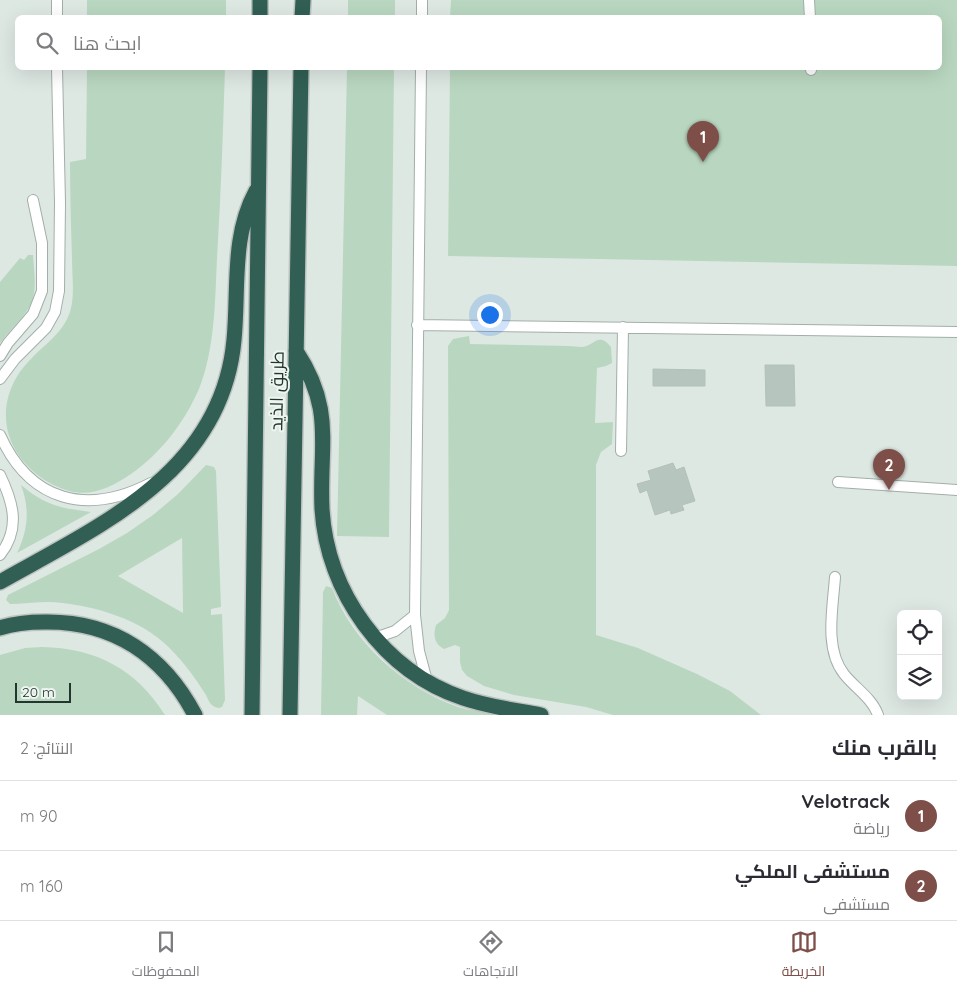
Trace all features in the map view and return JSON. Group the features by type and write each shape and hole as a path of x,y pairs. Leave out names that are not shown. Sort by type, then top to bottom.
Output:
{"highway":[{"path":"260,0 260,15"},
{"path":"302,0 302,15"},
{"name":"طريق الذيد","path":"252,715 260,70"},
{"name":"طريق الذيد","path":"290,715 301,70"},
{"path":"0,582 111,519 132,505 169,473 198,438 216,406 232,361 239,240 246,213 258,188"},
{"path":"296,351 312,378 321,408 324,439 322,508 326,543 345,593 356,611 375,638 395,659 428,682 462,698 481,704 541,715"},
{"path":"0,628 33,622 62,622 90,627 118,637 143,652 165,670 184,693 195,715"}],"lane":[{"path":"56,15 57,0"},
{"path":"422,0 422,15"},
{"path":"809,0 810,15"},
{"path":"0,379 15,359 46,328 55,312 59,291 60,203 57,70"},
{"path":"421,70 415,615 419,651 428,682"},
{"path":"0,356 8,343 33,314 42,290 42,243 33,200"},
{"path":"417,325 957,332"},
{"path":"621,452 623,327"},
{"path":"0,435 18,466 35,483 60,496 73,499 87,501 112,498 146,485 169,473"},
{"path":"0,475 9,493 14,515 11,535 0,554"},
{"path":"838,482 957,490"},
{"path":"835,577 832,640 837,662 843,673 873,704 878,715"},
{"path":"375,638 395,631 415,615"}],"green space":[{"path":"87,0 226,0 226,15 87,15"},
{"path":"348,0 395,0 395,15 348,15"},
{"path":"451,0 957,0 957,266 448,256 450,70 942,70 942,15 450,15"},
{"path":"87,70 225,70 215,308 208,358 199,389 186,414 171,436 142,466 117,483 102,490 77,493 49,482 39,476 23,461 11,442 6,422 6,412 10,392 18,374 63,326 72,306 70,162 86,159"},
{"path":"347,70 394,70 389,537 337,536"},
{"path":"28,255 33,255 35,285 33,299 26,312 0,343 0,282 20,258 24,260"},
{"path":"469,336 470,344 582,347 603,340 611,347 612,363 597,368 595,423 613,422 612,444 601,452 596,465 596,635 638,648 697,674 730,691 761,715 613,715 586,707 514,695 484,686 467,676 462,670 460,662 460,647 455,645 444,649 438,645 435,636 436,625 445,618 449,610 448,346 453,339"},
{"path":"206,465 214,467 216,471 221,607 211,609 211,615 222,614 225,700 222,707 219,708 211,704 181,660 152,633 138,625 109,613 78,605 48,602 10,604 6,600 8,595 127,533 178,494","holes":["182,538 183,613 118,576"]},
{"path":"21,485 46,502 91,512 17,553 24,536 27,511"},
{"path":"326,586 332,588 341,608 367,645 382,661 400,675 418,688 458,707 495,715 387,715 358,696 357,715 321,715 323,592"},
{"path":"25,648 62,648 80,652 113,664 141,685 165,715 0,715 0,655"}],"building":[{"path":"765,365 794,365 795,406 766,406"},
{"path":"653,369 705,370 705,386 653,386"},
{"path":"673,463 676,470 684,467 695,501 682,505 684,510 671,514 670,510 655,515 647,490 640,493 637,484 651,480 648,471"}],"place":[{"name":"Velotrack","path":"703,162"},
{"name":"مستشفى الملكي","path":"889,490"}]}
